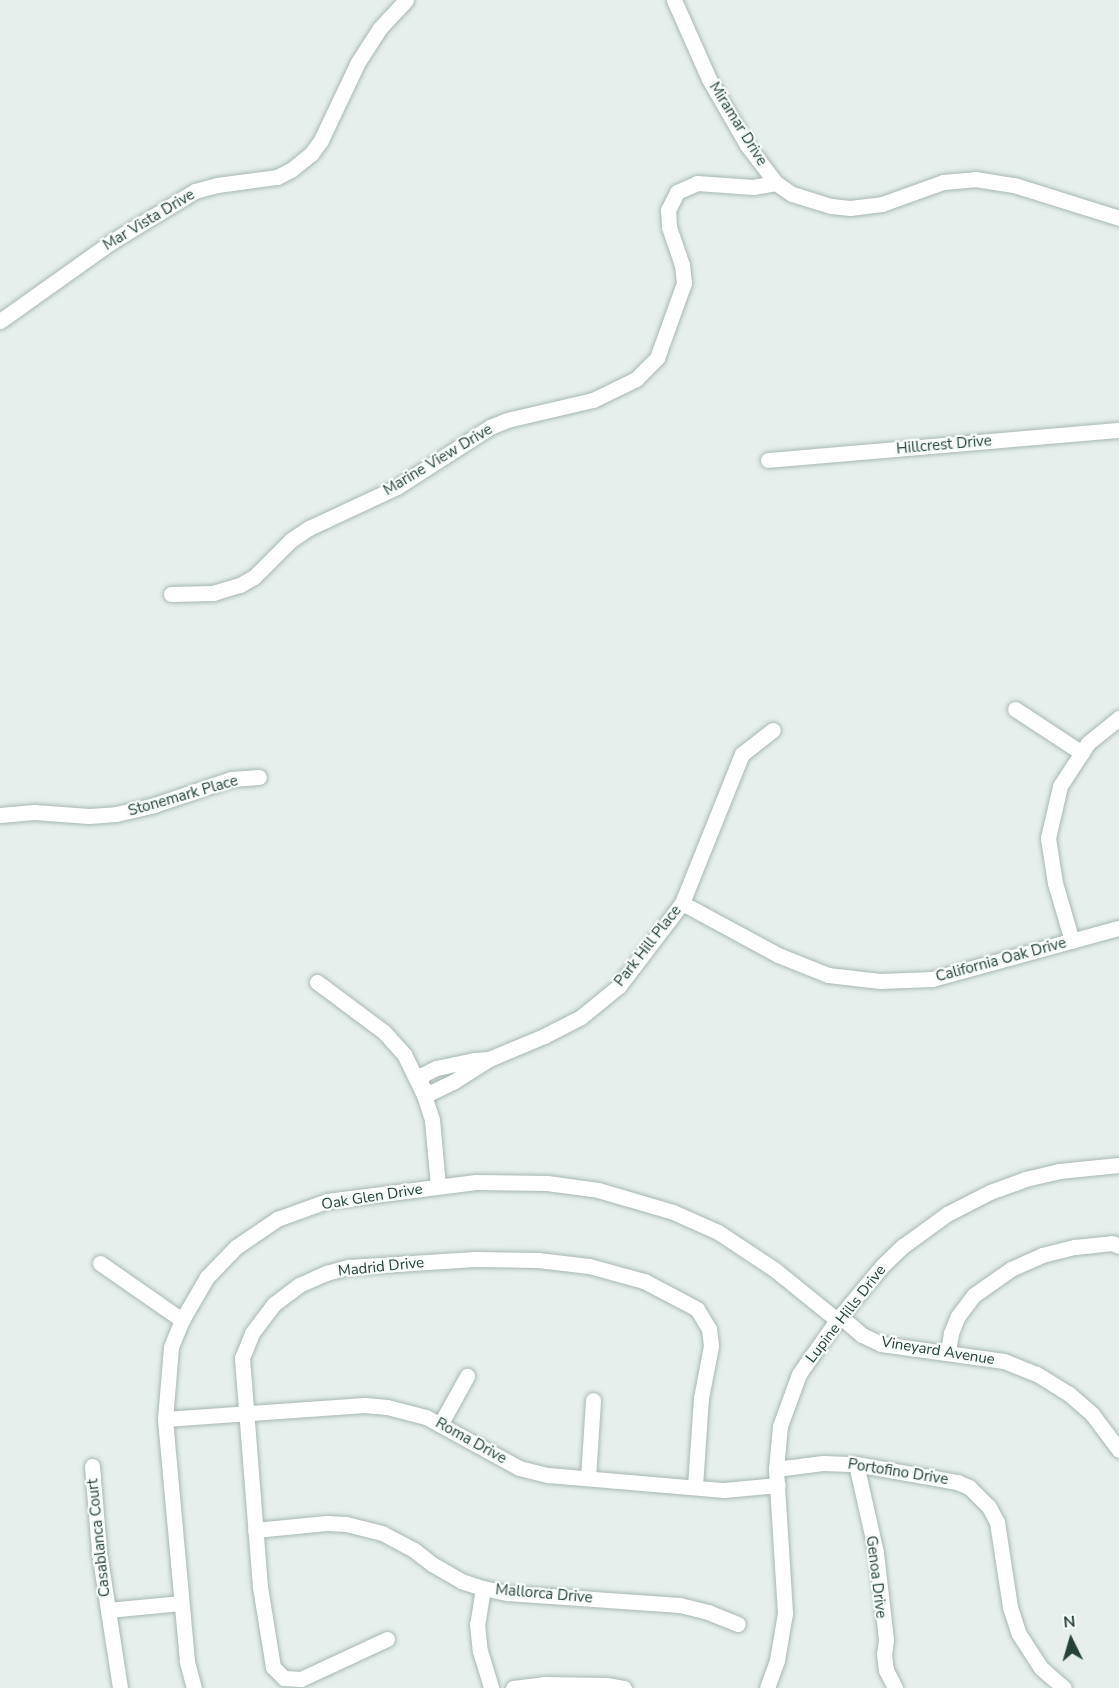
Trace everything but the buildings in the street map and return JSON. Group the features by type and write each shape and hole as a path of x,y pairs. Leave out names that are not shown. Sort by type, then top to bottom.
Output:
{"street":[{"name":"Mar Vista Drive","path":"0,321 111,242 195,191 217,185 277,177 291,170 310,154 321,140 358,62 380,28 406,0"},
{"name":"Miramar Drive","path":"674,0 709,79 747,146 776,183 792,194 831,207 850,208 882,204 943,182 975,179 1014,185 1119,218"},
{"name":"Marine View Drive","path":"171,594 213,593 240,585 254,577 291,540 309,528 397,487 490,427 507,420 593,400 636,379 657,358 684,283 682,265 669,227 668,210 677,192 697,183 753,187 776,183"},
{"name":"Hillcrest Drive","path":"768,460 1119,430"},
{"path":"1015,709 1082,753"},
{"path":"1072,941 1055,884 1048,838 1060,786 1088,743 1119,718"},
{"name":"Park Hill Place","path":"421,1081 430,1093 479,1068 489,1059 544,1036 580,1017 619,986 652,946 682,903 742,754 773,730"},
{"name":"Stonemark Place","path":"0,815 34,812 89,816 116,814 154,805 231,779 259,777"},
{"name":"California Oak Drive","path":"682,903 778,955 828,975 880,981 932,980 1119,928"},
{"path":"317,982 384,1032 404,1054 421,1081 432,1120 438,1186"},
{"name":"Lupine Hills Drive","path":"767,1688 777,1660 785,1613 776,1469 780,1426 799,1374 838,1318 890,1259 947,1214 990,1192 1025,1179 1059,1171 1119,1165"},
{"name":"Oak Glen Drive","path":"194,1688 187,1661 165,1419 171,1347 182,1320 207,1277 236,1247 277,1219 327,1201 477,1182 547,1183 598,1190 673,1212 718,1232 774,1269 838,1318"},
{"path":"948,1352 951,1333 963,1309 974,1295 1011,1269 1042,1255 1075,1247 1112,1243 1119,1246"},
{"name":"Madrid Drive","path":"387,1639 301,1679 284,1678 273,1667 260,1587 244,1413 242,1358 252,1334 274,1304 299,1286 326,1273 349,1267 475,1259 538,1260 589,1266 644,1281 698,1309 709,1329 711,1346 701,1398 695,1487"},
{"path":"100,1263 182,1320"},
{"name":"Vineyard Avenue","path":"838,1318 862,1335 881,1344 1004,1361 1037,1374 1068,1394 1092,1414 1119,1449"},
{"path":"441,1423 467,1376"},
{"path":"588,1478 593,1400"},
{"name":"Roma Drive","path":"165,1419 365,1405 387,1407 441,1423 519,1468 548,1475 724,1490 777,1485"},
{"name":"Portofino Drive","path":"776,1469 823,1463 856,1464 957,1482 969,1487 989,1507 997,1522 1010,1607 1019,1634 1041,1668 1064,1688"},
{"name":"Genoa Drive","path":"856,1464 876,1553 883,1631 886,1640 884,1654 886,1670 895,1688"},
{"name":"Casablanca Court","path":"92,1466 108,1610 120,1688"},
{"name":"Mallorca Drive","path":"255,1530 327,1523 346,1524 382,1533 414,1550 461,1581 483,1588 507,1593 680,1605 708,1612 738,1624"},
{"path":"483,1588 477,1624 480,1651 491,1688"},
{"name":"Casablanca Court","path":"108,1610 181,1603"},
{"path":"516,1688 544,1683 606,1685 624,1688"}]}
